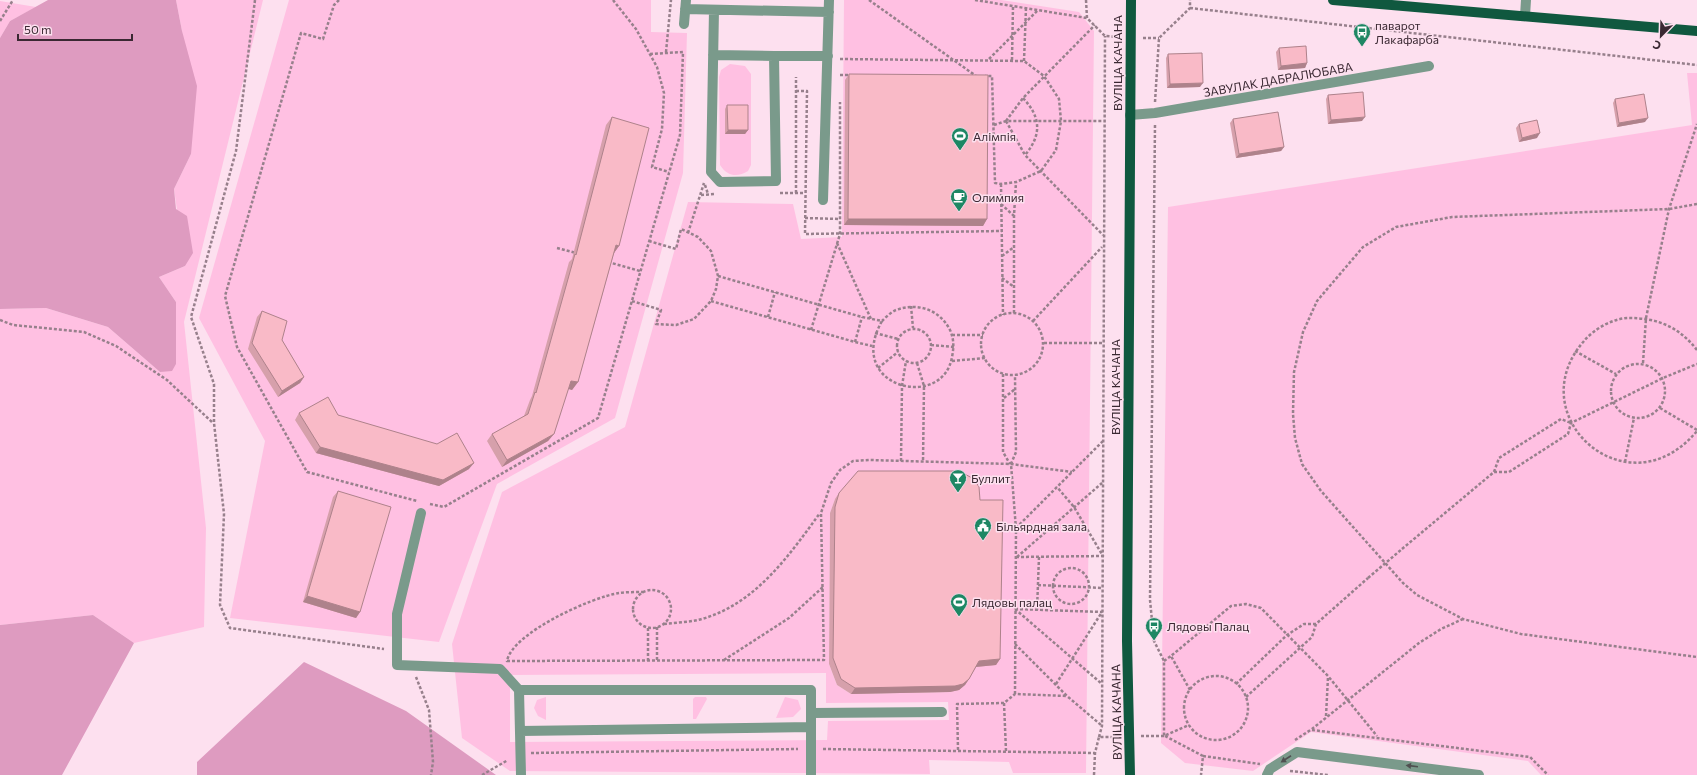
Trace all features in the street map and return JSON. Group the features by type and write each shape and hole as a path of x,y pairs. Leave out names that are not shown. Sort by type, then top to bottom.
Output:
{"main road":[{"name":"ВУЛІЦА КАЧАНА","path":"1130,775 1127,641 1131,0"},
{"path":"1333,0 1697,31"}],"street":[{"path":"823,200 829,0"},
{"path":"1525,16 1526,0"},
{"path":"684,24 686,5 714,10 829,12"},
{"path":"714,10 711,172 720,182 776,181 774,56"},
{"path":"713,55 828,56"},
{"name":"ЗАВУЛАК ДАБРАЛЮБАВА","path":"1130,115 1155,113 1429,66"},
{"path":"421,513 397,614 397,665 500,669 519,690 521,775"},
{"path":"519,690 811,690 811,775"},
{"path":"811,713 942,712"},
{"path":"520,731 811,727"},
{"path":"1267,775 1270,769 1297,752 1479,775"}],"path":[{"path":"0,21 13,0"},
{"path":"255,0 236,150 191,317 214,384 214,423 224,514 220,605 230,628 397,650"},
{"path":"339,0 334,5 323,39 301,33 225,296 237,348 307,472 421,502"},
{"path":"613,0 636,29 657,67 664,93 662,129 652,167 669,172"},
{"path":"666,52 671,0"},
{"path":"869,0 977,76 969,76"},
{"path":"975,0 1087,18 1105,36 1102,726 1099,737"},
{"path":"1086,0 1087,18"},
{"path":"1164,736 1164,661 1154,641 1150,600 1155,113 1159,38 1190,8 1190,0"},
{"path":"1012,60 1013,6"},
{"path":"1024,61 1026,8"},
{"path":"1190,8 1697,65"},
{"path":"989,59 1038,10"},
{"path":"1006,121 1023,98 1095,25"},
{"path":"1105,36 1159,38"},
{"path":"429,504 444,507 598,418 680,135 683,52 650,54"},
{"path":"840,52 840,64"},
{"path":"840,59 989,59 1024,61 1044,76 1059,99 1061,121 1056,150 1041,171 1016,182 1002,184 995,183 992,76 984,76"},
{"path":"840,70 840,83"},
{"path":"840,75 855,75"},
{"path":"796,77 796,193"},
{"path":"796,91 807,91 805,234 1002,231"},
{"path":"1023,98 1034,112 1037,134 1031,148 1025,155"},
{"path":"811,330 840,234 840,99"},
{"path":"994,125 1006,121 1104,120"},
{"path":"1006,121 1025,155 1104,236"},
{"path":"1643,363 1646,318 1669,209 1697,124"},
{"path":"704,182 708,194"},
{"path":"1014,313 1014,216 1016,182"},
{"path":"1002,184 1003,315"},
{"path":"1001,204 1014,216"},
{"path":"1697,204 1669,209 1452,217 1396,227 1363,247 1317,301 1303,332 1294,372 1293,414 1295,438 1302,464 1320,490 1403,584 1417,594 1463,619 1521,634 1697,657"},
{"path":"805,218 840,219"},
{"path":"632,301 661,310 656,324 676,325 694,319 711,301 716,289 718,276 711,251 698,237 681,229 676,248 649,241"},
{"path":"837,243 871,319"},
{"path":"1002,256 1014,246"},
{"path":"1033,321 1103,246"},
{"path":"557,248 580,254"},
{"path":"603,260 640,271"},
{"path":"718,276 818,305 882,321"},
{"path":"1002,278 1014,288"},
{"path":"768,318 775,292"},
{"path":"711,301 872,346"},
{"path":"912,306 913,328"},
{"path":"912,306 925,308 937,314 946,323 952,335 954,347 952,361 945,372 936,381 924,386 902,386 884,376 878,368 872,346 875,333 882,321 895,310 912,306"},
{"path":"1014,313 1033,321 1040,331 1044,343 1042,354 1036,365 1027,372 1015,376 1003,374 992,368 985,358 982,347 983,334 991,323 1003,315 1014,313"},
{"path":"855,342 862,317"},
{"path":"1660,408 1697,430 1687,443 1674,453 1663,458 1642,463 1625,462 1608,458 1593,449 1581,437 1571,423 1565,405 1564,386 1567,368 1575,350 1589,335 1606,324 1625,318 1646,318 1662,322 1677,330 1690,340 1697,350"},
{"path":"0,320 13,325 84,332 116,346 167,380 214,423"},
{"path":"913,328 925,333 931,345 930,353 917,363 906,361 898,352 898,339 906,330 913,328"},
{"path":"875,333 898,339"},
{"path":"952,335 983,334"},
{"path":"1044,343 1103,343"},
{"path":"931,345 954,347"},
{"path":"1575,350 1616,374"},
{"path":"878,368 898,352"},
{"path":"952,361 985,358"},
{"path":"901,461 902,386 906,361"},
{"path":"917,363 924,386 923,462"},
{"path":"1643,363 1655,368 1663,378 1666,388 1665,399 1660,408 1653,414 1644,418 1634,418 1618,410 1613,402 1611,393 1612,383 1616,374 1628,365 1643,363"},
{"path":"1494,472 1509,472 1568,434 1571,423 1663,378 1697,364"},
{"path":"1003,374 1004,452 1011,464 1016,528 1015,694"},
{"path":"1011,464 1016,452 1015,376"},
{"path":"1003,399 1015,389"},
{"path":"1625,462 1634,418"},
{"path":"1246,697 1312,638 1316,624 1368,578 1494,472 1499,458 1561,419 1571,423"},
{"path":"1016,528 1103,441"},
{"path":"644,592 638,596 633,608 637,620 648,627 657,627 664,624 697,620 720,612 738,603 761,585 781,566 821,513 831,483 840,470 853,461 1011,464 1072,472"},
{"path":"1016,558 1103,483"},
{"path":"1057,487 1074,507 1102,556"},
{"path":"664,624 671,612 668,599 657,590 618,593 583,604 552,620 519,642 509,654 507,661 824,660 821,513"},
{"path":"1016,558 1102,556"},
{"path":"1037,610 1039,557"},
{"path":"1072,568 1084,574 1088,580 1089,587 1084,599 1071,604 1058,598 1054,592 1055,579 1059,573 1065,569 1072,568"},
{"path":"1038,585 1102,588"},
{"path":"724,660 788,618 823,586"},
{"path":"1164,661 1231,606 1246,604 1260,608 1328,676 1377,736"},
{"path":"1015,609 1102,612"},
{"path":"1015,609 1102,685"},
{"path":"1056,684 1102,612"},
{"path":"1291,742 1312,730 1418,643 1441,629 1463,619"},
{"path":"1236,684 1287,635 1304,624 1316,624"},
{"path":"648,627 648,661"},
{"path":"657,627 657,661"},
{"path":"1015,644 1067,696 1102,726"},
{"path":"1171,656 1190,690"},
{"path":"412,666 429,710 433,762 430,775"},
{"path":"1326,717 1328,676"},
{"path":"1212,677 1225,678 1236,684 1246,697 1248,709 1246,720 1239,730 1230,737 1219,740 1207,739 1197,734 1189,725 1184,714 1184,701 1190,690 1199,681 1212,677"},
{"path":"958,750 957,704 1004,703 1015,694 1067,696"},
{"path":"1004,703 1006,751"},
{"path":"1164,736 1189,725"},
{"path":"1312,730 1377,736 1530,757 1548,775"},
{"path":"1164,736 1203,756 1201,775"},
{"path":"482,775 520,753"},
{"path":"1258,763 1264,759"}],"shaded area":[{"path":"48,0 176,0 182,31 197,86 191,154 174,189 176,209 187,216 193,253 185,266 159,277 176,302 176,364 172,371 160,372 108,327 46,308 0,309 0,38 10,21"},
{"path":"176,0 263,0 184,322 206,528 204,627 134,643 93,615 0,625 0,309 46,308 108,327 160,372 176,364 176,302 159,277 185,266 174,189 191,154 182,31"},
{"path":"289,0 651,0 651,32 687,33 683,173 615,418 497,484 439,642 230,618 265,441 199,318"},
{"path":"844,0 1001,0 1079,12 1094,31 1086,773 1013,773 1009,762 929,760 930,774 510,771 462,738 452,644 502,492 625,427 688,202 793,204 801,239 842,237","holes":["835,499 950,692 851,694 837,685 829,664 830,513","826,673 826,703 948,702 949,720 828,721 827,740 510,742 510,675"]},
{"path":"0,1 36,7 10,21 0,38"},
{"path":"730,64 745,66 751,74 751,165 748,171 740,175 729,174 720,165 719,77 721,70"},
{"path":"1687,73 1697,73 1697,775 1541,775 1528,761 1311,732 1253,771 1185,763 1161,743 1168,207 1692,125"},
{"path":"93,615 134,643 62,775 0,775 0,625"},
{"path":"304,662 406,711 496,775 197,775 197,762"},
{"path":"546,697 546,720 538,716 534,708 537,700"},
{"path":"695,697 706,697 707,699 696,719 693,719 693,699"},
{"path":"785,697 798,700 801,709 793,717 776,718"}],"building":[{"path":"1306,46 1307,63 1281,66 1279,48"},
{"path":"1202,53 1203,83 1170,84 1168,54"},
{"path":"849,74 988,75 987,219 848,219"},
{"path":"1363,92 1365,117 1331,120 1328,95"},
{"path":"1644,94 1648,118 1619,123 1615,99"},
{"path":"727,105 748,105 748,130 728,130"},
{"path":"1278,112 1284,147 1239,154 1233,119"},
{"path":"612,117 649,128 619,246 616,245 578,382 571,381 554,434 507,460 492,434 528,414 535,392 536,393 575,254 576,255"},
{"path":"1537,120 1540,133 1522,138 1519,124"},
{"path":"262,311 287,321 282,340 304,377 282,391 252,343"},
{"path":"328,397 338,415 437,444 457,433 474,463 443,480 320,447 299,413"},
{"path":"858,471 959,471 974,479 979,487 980,500 1003,500 1000,659 979,661 969,679 963,684 955,686 855,688 841,679 833,658 835,507 839,493"},
{"path":"338,491 391,507 360,612 307,596"}],"place":[{"name":"паварот Лакафарба","path":"1362,47"},
{"name":"Алімпія","path":"960,151"},
{"name":"Олимпия","path":"959,212"},
{"name":"Буллит","path":"958,493"},
{"name":"Більярдная зала","path":"983,541"},
{"name":"Лядовы палац","path":"959,617"},
{"name":"Лядовы Палац","path":"1154,641"}]}
